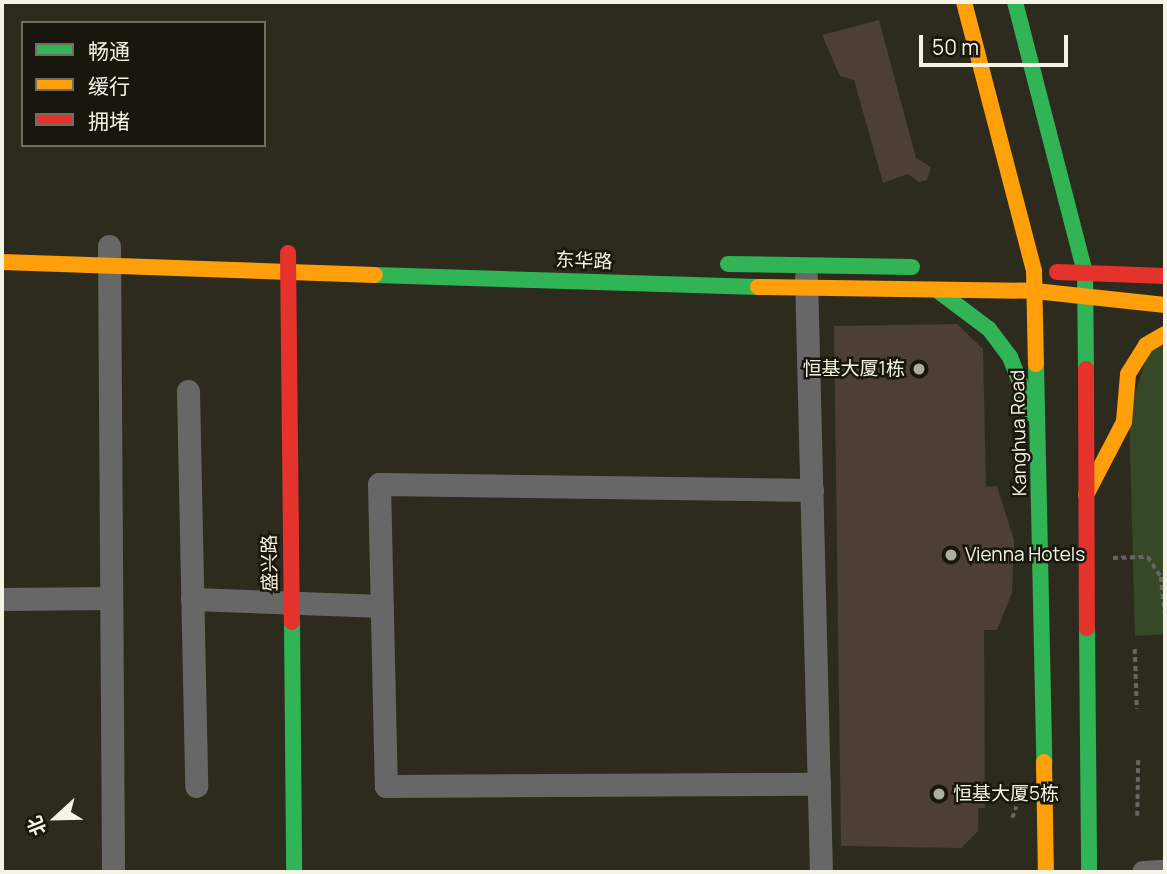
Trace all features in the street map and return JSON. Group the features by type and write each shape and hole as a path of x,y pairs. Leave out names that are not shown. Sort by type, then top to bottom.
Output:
{"main road":[{"name":"Kanghua Road","path":"964,2 1035,291 1041,444 1046,872"},
{"path":"1015,2 1084,273 1089,872"},
{"name":"东华路","path":"2,262 109,251 288,273 806,289 1035,291 1165,305"},
{"name":"盛兴路","path":"287,253 294,872"},
{"path":"710,263 928,267"},
{"path":"1028,270 1165,276"},
{"path":"937,290 989,329 1010,357 1041,444"},
{"path":"1086,495 1124,422 1128,374 1146,345 1165,334"}],"street":[{"path":"109,251 113,872"},
{"path":"806,266 821,872"},
{"path":"188,391 196,786"},
{"path":"812,490 379,484 386,786 819,784"},
{"path":"2,599 111,598"},
{"path":"192,599 292,599 382,606"},
{"path":"1143,872 1165,871"}],"path":[{"path":"1086,551 1122,560 1148,557 1161,577 1165,613"},
{"path":"1135,649 1137,709"},
{"path":"1137,816 1138,759"}],"green space":[{"path":"1165,339 1165,634 1135,636 1129,413 1150,346"}],"building":[{"path":"879,20 916,158 931,167 927,180 919,182 908,174 883,183 854,80 840,76 822,35"},
{"path":"957,324 983,349 986,487 997,486 1014,540 1012,593 997,630 984,630 985,808 978,808 978,831 961,848 841,846 834,326"}],"traffic: fast":[{"path":"1015,2 1085,273 1086,369"},
{"path":"728,264 912,267"},
{"path":"375,275 758,287"},
{"path":"937,290 989,329 1010,357 1033,415"},
{"path":"1036,364 1044,762"},
{"path":"292,622 294,872"},
{"path":"1087,628 1089,872"}],"traffic: slow":[{"path":"964,2 1034,271 1036,364"},
{"path":"2,262 375,275"},
{"path":"758,287 1035,291 1165,305"},
{"path":"1086,495 1124,422 1128,374 1146,345 1165,334"},
{"path":"1044,762 1046,872"}],"traffic: jam":[{"path":"288,253 292,622"},
{"path":"1057,272 1165,276"},
{"path":"1086,369 1087,628"}],"place":[{"name":"恒基大厦1栋","path":"919,369"},
{"name":"Vienna Hotels","path":"951,555"},
{"name":"恒基大厦5栋","path":"939,794"}]}
